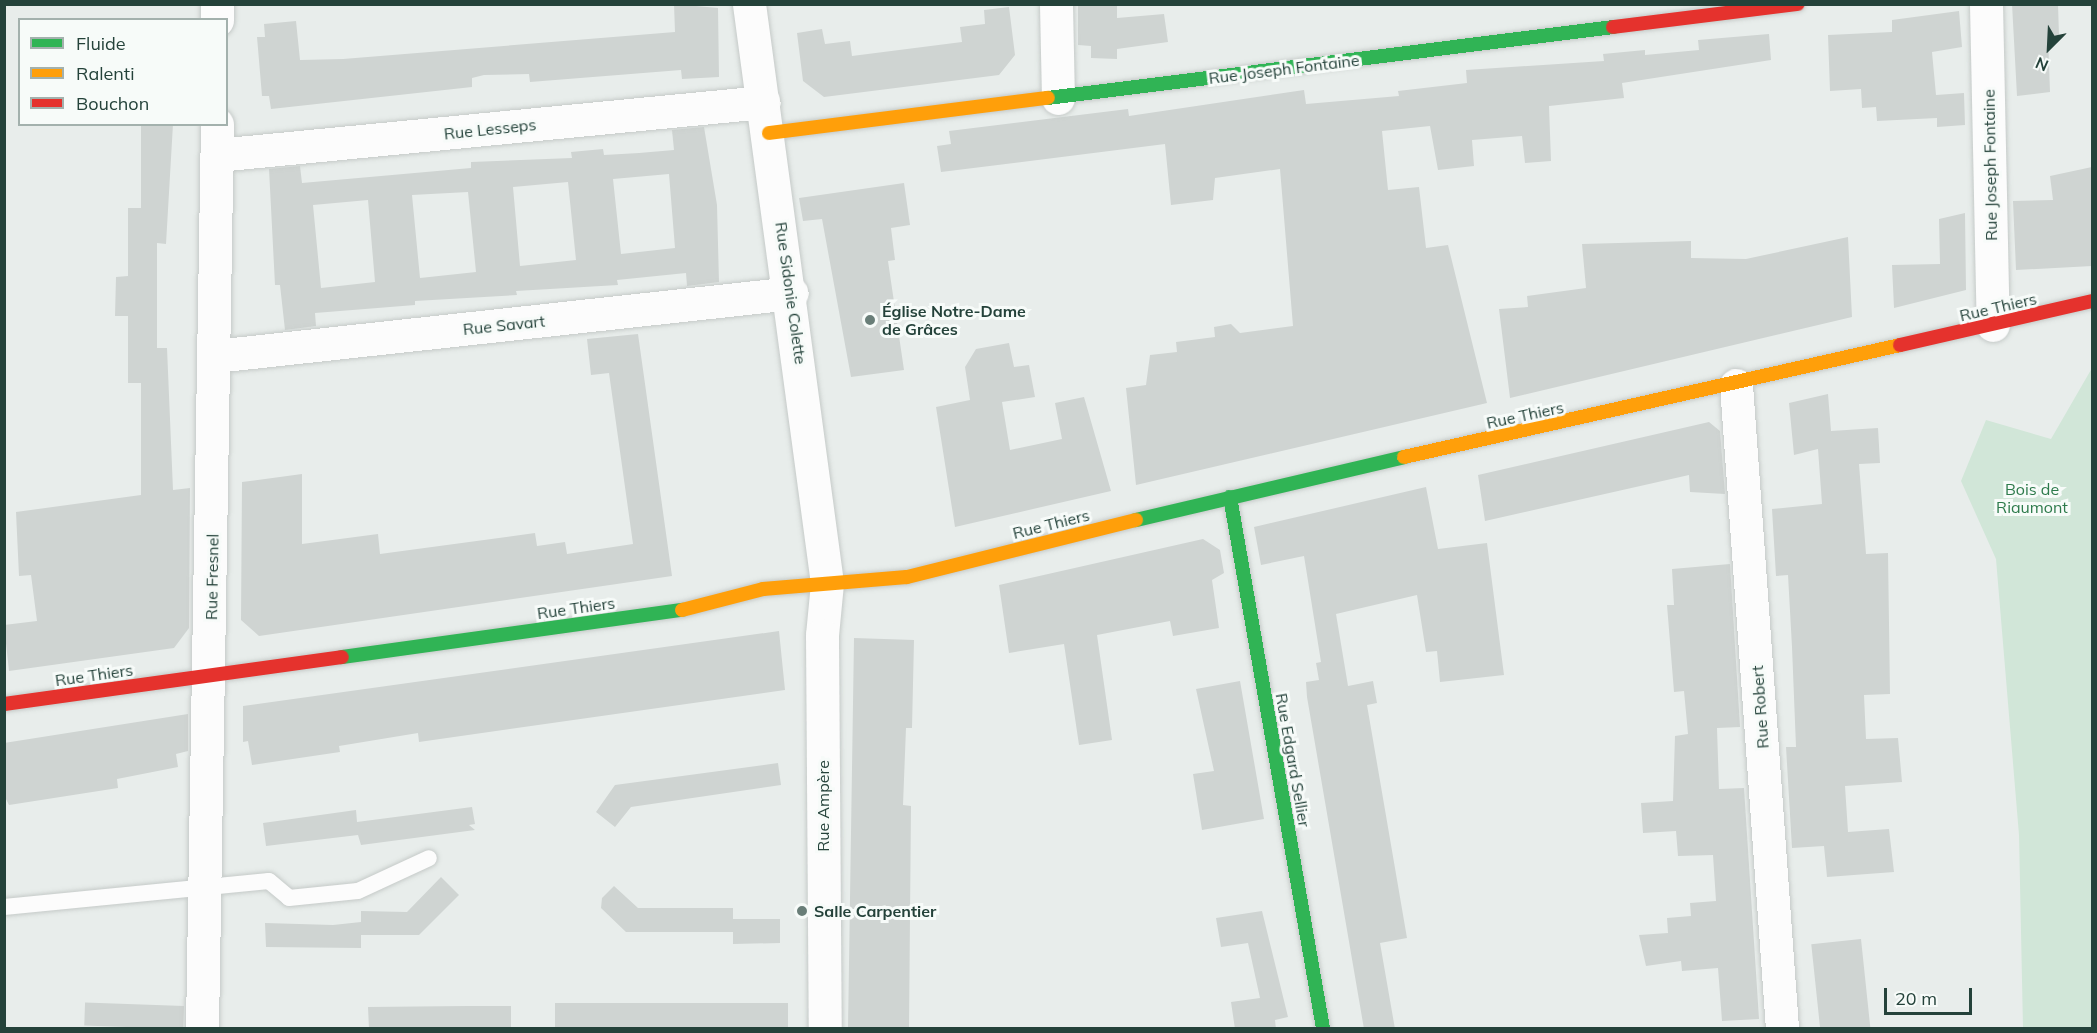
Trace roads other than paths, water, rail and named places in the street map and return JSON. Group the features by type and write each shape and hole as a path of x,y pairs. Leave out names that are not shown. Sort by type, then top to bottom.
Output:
{"street":[{"name":"Rue Sidonie Colette","path":"749,4 792,293 827,583"},
{"path":"1056,4 1058,98"},
{"name":"Rue Joseph Fontaine","path":"766,118 1058,98 1798,4"},
{"name":"Rue Joseph Fontaine","path":"1986,4 1994,325"},
{"name":"Rue Lesseps","path":"217,140 766,118"},
{"name":"Rue Fresnel","path":"202,1029 217,140"},
{"name":"Rue Savart","path":"215,356 792,293"},
{"name":"Rue Thiers","path":"4,704 691,609 742,592 907,577 1230,497 1736,385 2092,301"},
{"name":"Rue Robert","path":"1736,385 1782,1029"},
{"name":"Rue Edgard Sellier","path":"1230,497 1323,1029"},
{"name":"Rue Ampère","path":"825,1029 822,635 827,583"}],"lane":[{"path":"4,907 268,881 289,898 358,891 429,858"}],"place":[{"name":"Église Notre-Dame de Grâces","path":"870,320"},
{"name":"Salle Carpentier","path":"802,911"}],"park label":[{"name":"Bois de Riaumont","path":"2032,498"}]}
